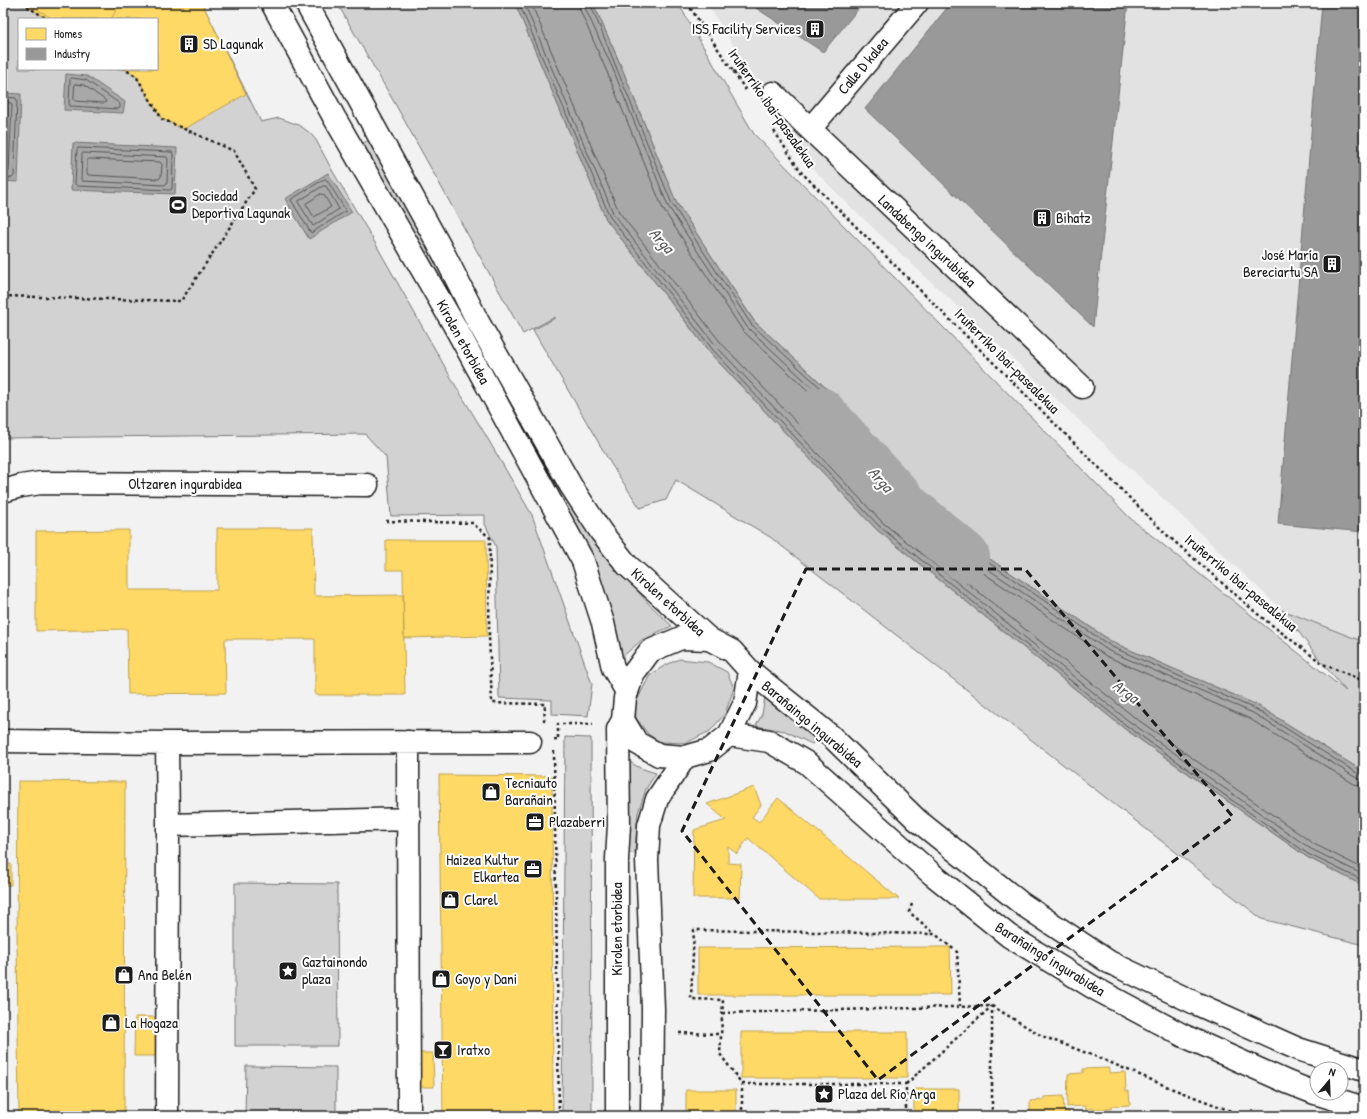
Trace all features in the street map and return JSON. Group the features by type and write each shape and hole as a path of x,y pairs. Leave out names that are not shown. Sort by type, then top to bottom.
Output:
{"street":[{"name":"Kirolen etorbidea","path":"272,3 334,117 453,323 583,561 603,623 613,668 627,692"},
{"name":"Kirolen etorbidea","path":"306,3 445,256 478,322 571,486 601,532 627,565 709,639"},
{"name":"Calle D kalea","path":"810,129 916,3"},
{"name":"Landabengo ingurubidea","path":"773,93 1082,387"},
{"name":"Oltzaren ingurabidea","path":"3,491 41,483 367,485"},
{"path":"681,638 709,639 732,651 750,671 745,703 729,735 710,750 685,757 659,755 637,743 623,720 625,698 633,674 650,651 681,638"},
{"name":"Barañaingo ingurabidea","path":"750,671 832,737 929,830 1022,904 1110,962 1195,1003 1298,1048 1364,1070"},
{"name":"Kirolen etorbidea","path":"617,1116 617,859 619,825 618,730 623,720"},
{"name":"Barañaingo ingurabidea","path":"729,735 769,741 808,762 932,874 1009,936 1096,990 1182,1035 1287,1082 1315,1093 1364,1108"},
{"path":"3,741 166,743 540,741"},
{"path":"408,742 409,1116"},
{"path":"166,743 168,825 167,1116"},
{"name":"Kirolen etorbidea","path":"652,1116 653,1009 646,860 649,825 657,798 685,757"},
{"path":"168,825 409,819"}],"path":[{"path":"22,3 44,18"},
{"name":"Iruñerriko ibai-pasealekua","path":"687,3 750,96"},
{"path":"3,296 181,301 256,189 234,151 162,119 136,76 126,70"},
{"name":"Iruñerriko ibai-pasealekua","path":"771,127 801,172 1167,535 1260,616 1323,664 1364,681"},
{"path":"386,521 473,523 477,529 484,532 490,538 489,636 492,703 545,704 544,725"},
{"path":"540,741 558,740 558,724 594,724"},
{"path":"554,740 559,1116"},
{"path":"912,904 909,912 957,952 960,1006"},
{"path":"742,1116 742,1084 720,1054 723,1000 691,999 694,930 935,934"},
{"path":"722,1013 992,1006 1042,1036 1244,1116"},
{"path":"742,1084 906,1084 992,1006"},
{"path":"992,1006 992,1116"},
{"path":"676,1033 720,1034"},
{"path":"906,1084 906,1116"}],"highlighted area":[{"path":"806,569 1025,569 1233,817 878,1080 682,831"}],"shaded area":[{"name":"Sociedad Deportiva Lagunak","path":"3,3 202,3 261,122 279,118 299,125 310,133 316,140 454,383 532,515 592,684 588,716 552,714 552,700 499,698 496,547 485,524 485,515 391,516 386,457 365,434 3,438"},
{"path":"337,3 515,3 606,219 710,353 876,529 1125,729 1307,857 1364,886 1364,945 1262,919 770,537 676,480 666,500 640,508 611,464 533,330 555,317 523,334 398,109"},
{"path":"593,3 678,3 754,134 1131,519 1346,691 1323,664 1282,610 1364,642 1364,772 1257,705 1114,643 978,551 880,493 838,399 754,321 676,202 621,66"},
{"path":"707,3 1364,3 1364,642 1282,610 852,208 805,161"},
{"path":"369,140 607,556 648,603 672,626 643,639 622,657 609,605 591,559 363,143"},
{"path":"679,659 708,662 727,672 734,688 725,714 710,731 686,743 660,742 648,734 636,718 635,704 650,675"},
{"path":"765,697 818,739 812,744 785,731 756,726 762,714"},
{"path":"565,737 591,738 592,1116 562,1116"},
{"path":"628,761 640,768 656,773 646,789 638,813 635,854 627,852"},
{"path":"235,883 337,884 338,1046 235,1046"},
{"path":"246,1066 336,1067 336,1116 245,1116"}],"water":[{"path":"515,3 593,3 621,66 676,202 754,321 838,399 880,493 978,551 1114,643 1257,705 1364,772 1364,886 1307,857 1125,729 876,529 710,353 606,219"},
{"path":"66,74 87,76 125,102 123,113 64,110"},
{"path":"3,93 21,94 18,182 3,181"},
{"path":"73,143 177,148 175,194 71,190"},
{"path":"328,173 352,212 309,239 285,199"}],"building: Homes":[{"name":"SD Lagunak","path":"22,3 202,3 246,94 184,129 162,119 136,76 126,70 158,70 158,18 45,18"},
{"path":"27,3 107,3 117,9 112,18 51,18"},
{"path":"217,528 313,528 314,596 403,595 405,695 315,695 315,639 225,639 226,693 128,694 127,629 36,631 36,531 129,530 129,590 217,590"},
{"path":"386,540 486,540 487,636 404,638 403,570 386,570"},
{"path":"439,775 552,776 553,1116 443,1116"},
{"path":"18,781 125,782 124,1116 19,1116 17,942"},
{"path":"754,787 761,805 752,817 759,822 778,798 899,899 819,899 748,838 737,854 728,847 728,863 741,864 740,898 693,898 694,830 726,820 707,804"},
{"path":"3,864 11,864 11,885 3,885"},
{"path":"950,947 951,995 698,995 698,948"},
{"path":"135,1017 157,1017 156,1056 134,1056"},
{"path":"741,1032 907,1032 907,1078 741,1078"},
{"path":"415,1053 433,1053 434,1087 415,1087"},
{"path":"1109,1068 1109,1073 1125,1072 1126,1091 1129,1091 1130,1105 1112,1106 1111,1109 1085,1109 1085,1106 1067,1107 1068,1074 1083,1073 1083,1069"},
{"path":"914,1089 959,1089 959,1116 914,1116"},
{"path":"686,1090 736,1090 736,1116 686,1116"},
{"path":"1063,1096 1064,1111 1069,1111 1069,1116 1030,1116 1030,1101 1044,1100 1044,1097"}],"building: Industry":[{"name":"ISS Facility Services","path":"755,3 863,3 823,52 753,6"},
{"name":"Bihatz","path":"951,3 1128,3 1093,327 865,109"},
{"name":"José María Bereciartu SA","path":"1322,3 1364,3 1364,532 1278,524"}],"waterway":[{"name":"Arga","path":"820,412 909,510 965,557"}],"place":[{"name":"ISS Facility Services","path":"815,29"},
{"name":"SD Lagunak","path":"189,44"},
{"name":"Sociedad Deportiva Lagunak","path":"178,205"},
{"name":"Bihatz","path":"1042,218"},
{"name":"José María Bereciartu SA","path":"1332,264"},
{"name":"Tecniauto Barañain","path":"491,792"},
{"name":"Plazaberri","path":"535,822"},
{"name":"Haizea Kultur Elkartea","path":"533,869"},
{"name":"Clarel","path":"450,900"},
{"name":"Gaztainondo plaza","path":"288,971"},
{"name":"Ana Belén","path":"124,975"},
{"name":"Goyo y Dani","path":"441,979"},
{"name":"La Hogaza","path":"111,1023"},
{"name":"Iratxo","path":"443,1050"},
{"name":"Plaza del Río Arga","path":"824,1094"}]}
